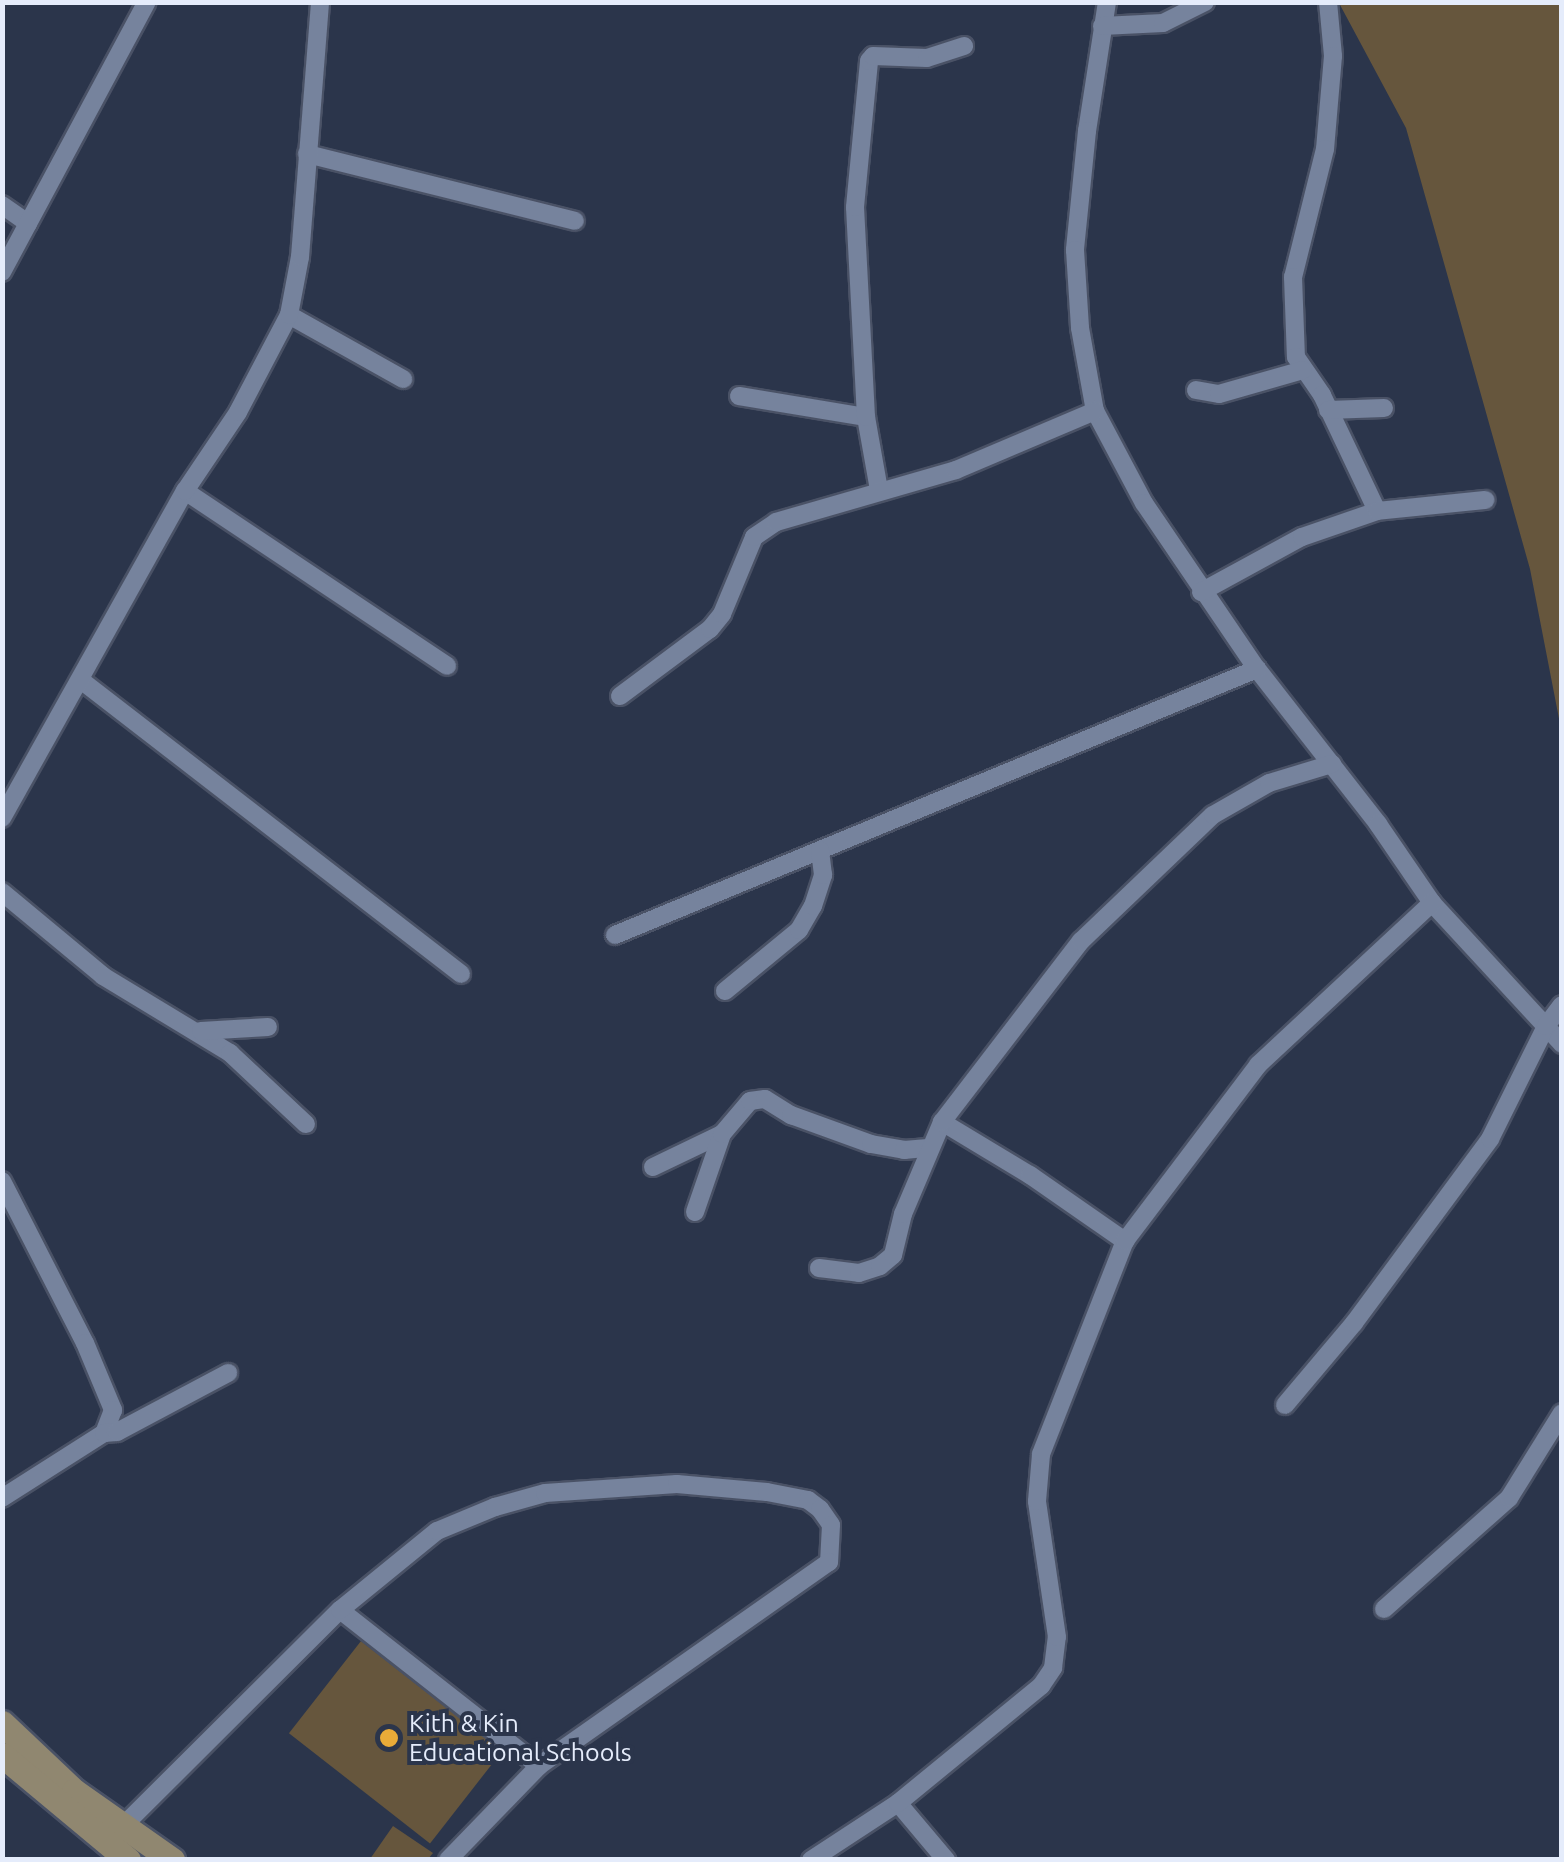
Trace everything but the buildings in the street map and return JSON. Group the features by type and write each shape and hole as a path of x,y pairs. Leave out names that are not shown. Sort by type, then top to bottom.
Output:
{"main road":[{"path":"2,1722 74,1790 108,1844 172,1860"},
{"path":"2,1755 128,1860"}],"street":[{"path":"2,272 148,2"},
{"path":"2,818 185,491 238,412 290,315 300,257 320,2"},
{"path":"1107,2 1075,250 1080,328 1095,411 1144,503 1257,669 1332,764 1432,903 1562,1044"},
{"path":"1102,26 1162,23 1206,2"},
{"path":"1328,2 1333,56 1324,149 1293,277 1296,358 1328,410 1378,511"},
{"path":"878,490 866,417 855,207 869,60 873,56 928,58 964,46"},
{"path":"307,154 575,222"},
{"path":"2,205 28,222"},
{"path":"290,315 402,379"},
{"path":"1196,390 1219,394 1303,370"},
{"path":"739,396 866,417"},
{"path":"1328,410 1384,408"},
{"path":"620,696 710,629 722,614 754,537 776,522 956,470 1095,411"},
{"path":"185,491 447,666"},
{"path":"1201,592 1302,538 1378,511 1486,500"},
{"path":"614,935 1257,669"},
{"path":"82,681 461,974"},
{"path":"819,1268 860,1273 893,1256 928,1148 942,1122 1081,941 1214,814 1269,783 1332,764"},
{"path":"725,990 799,930 823,875 820,850"},
{"path":"2,892 104,976 248,1067 306,1124"},
{"path":"811,1860 898,1803 1041,1686 1053,1668 1057,1637 1037,1501 1040,1454 1125,1241 1258,1065 1432,903"},
{"path":"1285,1405 1354,1324 1490,1139 1546,1026 1562,1005"},
{"path":"195,1031 268,1027"},
{"path":"694,1212 722,1134 750,1101 765,1098 791,1114 872,1144 904,1150 928,1148"},
{"path":"942,1122 1030,1175 1125,1241"},
{"path":"653,1167 722,1134"},
{"path":"2,1181 84,1343 113,1410 104,1433"},
{"path":"2,1498 104,1433 117,1432 228,1373"},
{"path":"1384,1608 1509,1498 1562,1412"},
{"path":"108,1844 340,1610 437,1531 496,1507 545,1493 677,1484 767,1492 808,1500 820,1509 831,1526 829,1562 539,1766 448,1860"},
{"path":"340,1610 539,1766"},
{"path":"898,1803 946,1860"}],"shaded area":[{"path":"1339,3 1561,3 1561,729 1530,569 1406,128"},
{"path":"361,1641 502,1751 430,1843 289,1733"},
{"path":"393,1826 433,1853 428,1859 370,1859"}],"place":[{"name":"Kith & Kin Educational Schools","path":"389,1738"}]}
